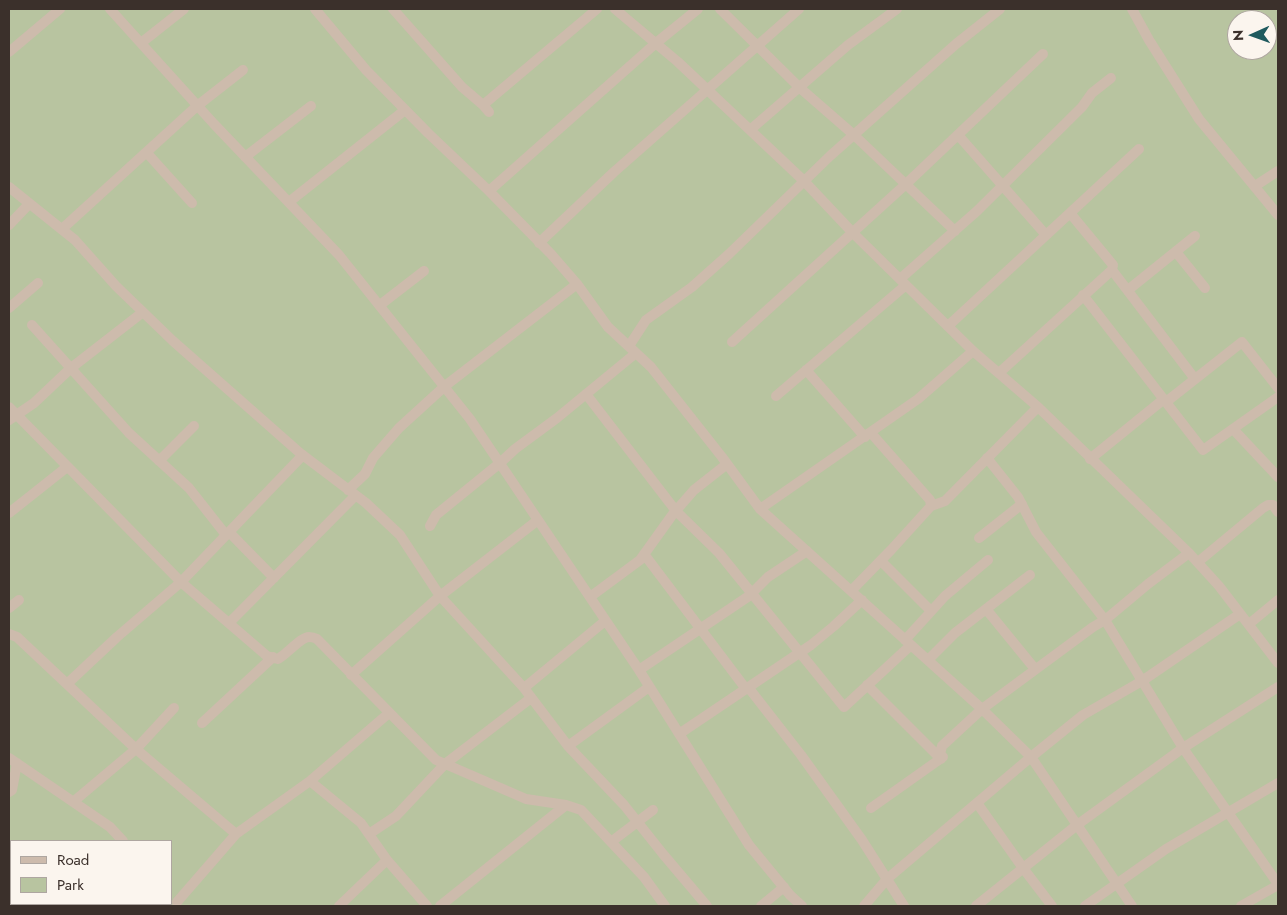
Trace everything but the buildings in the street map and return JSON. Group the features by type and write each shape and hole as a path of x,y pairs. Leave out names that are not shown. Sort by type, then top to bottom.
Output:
{"street":[{"path":"9,52 60,9"},
{"path":"110,9 197,106 339,255 445,386 470,419 590,597 749,845 802,906"},
{"path":"141,43 184,9"},
{"path":"315,9 366,70 539,242 577,284 608,327 651,367 760,509 982,709 1031,757 1132,906"},
{"path":"393,9 462,87 486,108 596,9"},
{"path":"615,9 656,43 803,180 853,233 973,351 1038,407 1189,553 1219,586 1278,663"},
{"path":"489,191 656,43 698,9"},
{"path":"720,9 800,88 854,135 955,231"},
{"path":"539,242 614,172 799,9"},
{"path":"430,526 436,516 515,449 586,394 632,350 646,320 692,286 729,254 803,180 956,44 1000,9"},
{"path":"1132,9 1149,40 1199,119 1278,215"},
{"path":"750,130 848,45 891,11"},
{"path":"732,342 906,184 1043,54"},
{"path":"62,229 197,106 243,70"},
{"path":"776,396 903,282 1002,187 1082,106 1092,93 1111,78"},
{"path":"245,157 311,106"},
{"path":"288,202 405,110"},
{"path":"958,135 1046,235"},
{"path":"948,326 1139,149"},
{"path":"147,153 192,203"},
{"path":"1255,186 1278,171"},
{"path":"9,187 75,240 116,286 173,341 303,455 366,503 400,535 440,596 524,688 568,746 624,805 707,906"},
{"path":"9,224 30,204"},
{"path":"1070,212 1113,265 1112,270 1196,379"},
{"path":"1128,290 1195,236"},
{"path":"1176,252 1205,288"},
{"path":"380,306 424,270"},
{"path":"999,373 1112,270"},
{"path":"9,308 38,283"},
{"path":"230,623 352,493 373,458 399,428 445,386 577,284"},
{"path":"1083,295 1203,450 1278,397"},
{"path":"144,312 71,368 34,403 11,414 67,467 181,582 267,656 278,659 302,639 309,637 317,639 436,760 526,799 566,805 581,810 644,876 665,906"},
{"path":"32,325 130,433 189,488 228,533 274,578"},
{"path":"1090,459 1242,342 1278,388"},
{"path":"760,509 918,399 973,351"},
{"path":"806,370 930,500 931,506"},
{"path":"586,394 676,511 719,553 844,706 908,642 945,596 988,560"},
{"path":"851,591 931,506 945,501 1038,407"},
{"path":"159,461 194,426"},
{"path":"1233,429 1278,477"},
{"path":"68,683 117,637 181,582 303,455"},
{"path":"986,458 1018,497 1036,532 1105,620 1184,748 1278,884 1240,906"},
{"path":"590,597 640,560 694,490 727,464"},
{"path":"9,513 67,467"},
{"path":"979,538 1022,504"},
{"path":"1198,562 1263,508 1273,505 1278,512"},
{"path":"351,675 440,596 538,520"},
{"path":"638,670 701,630 752,593 768,577 807,551"},
{"path":"941,759 943,757 940,754 942,746 982,709 1105,620 1189,553"},
{"path":"644,554 701,630 801,755 862,840 904,906"},
{"path":"881,561 931,612"},
{"path":"928,660 955,633 1030,575"},
{"path":"9,608 19,600"},
{"path":"679,734 800,652 834,626 862,600"},
{"path":"1249,624 1278,600"},
{"path":"986,609 1035,670"},
{"path":"864,906 887,879 1083,715 1142,681 1240,614"},
{"path":"524,688 605,620"},
{"path":"9,634 17,637 136,749 236,834"},
{"path":"202,722 273,657"},
{"path":"867,685 941,759"},
{"path":"568,746 649,687"},
{"path":"976,906 1077,825 1184,748 1278,687"},
{"path":"369,834 396,816 445,764 531,698"},
{"path":"74,802 136,749 174,708"},
{"path":"176,901 236,834 310,781 388,713"},
{"path":"870,808 941,759"},
{"path":"13,761 110,827 122,840"},
{"path":"9,792 12,790 13,761"},
{"path":"310,781 361,823 387,860 427,906"},
{"path":"1085,906 1166,849 1278,783"},
{"path":"977,802 1052,906"},
{"path":"440,906 566,805"},
{"path":"612,842 653,810"},
{"path":"339,906 387,860"},
{"path":"761,906 784,887"}],"green space":[{"path":"9,9 1278,9 1278,906 9,906"}]}
